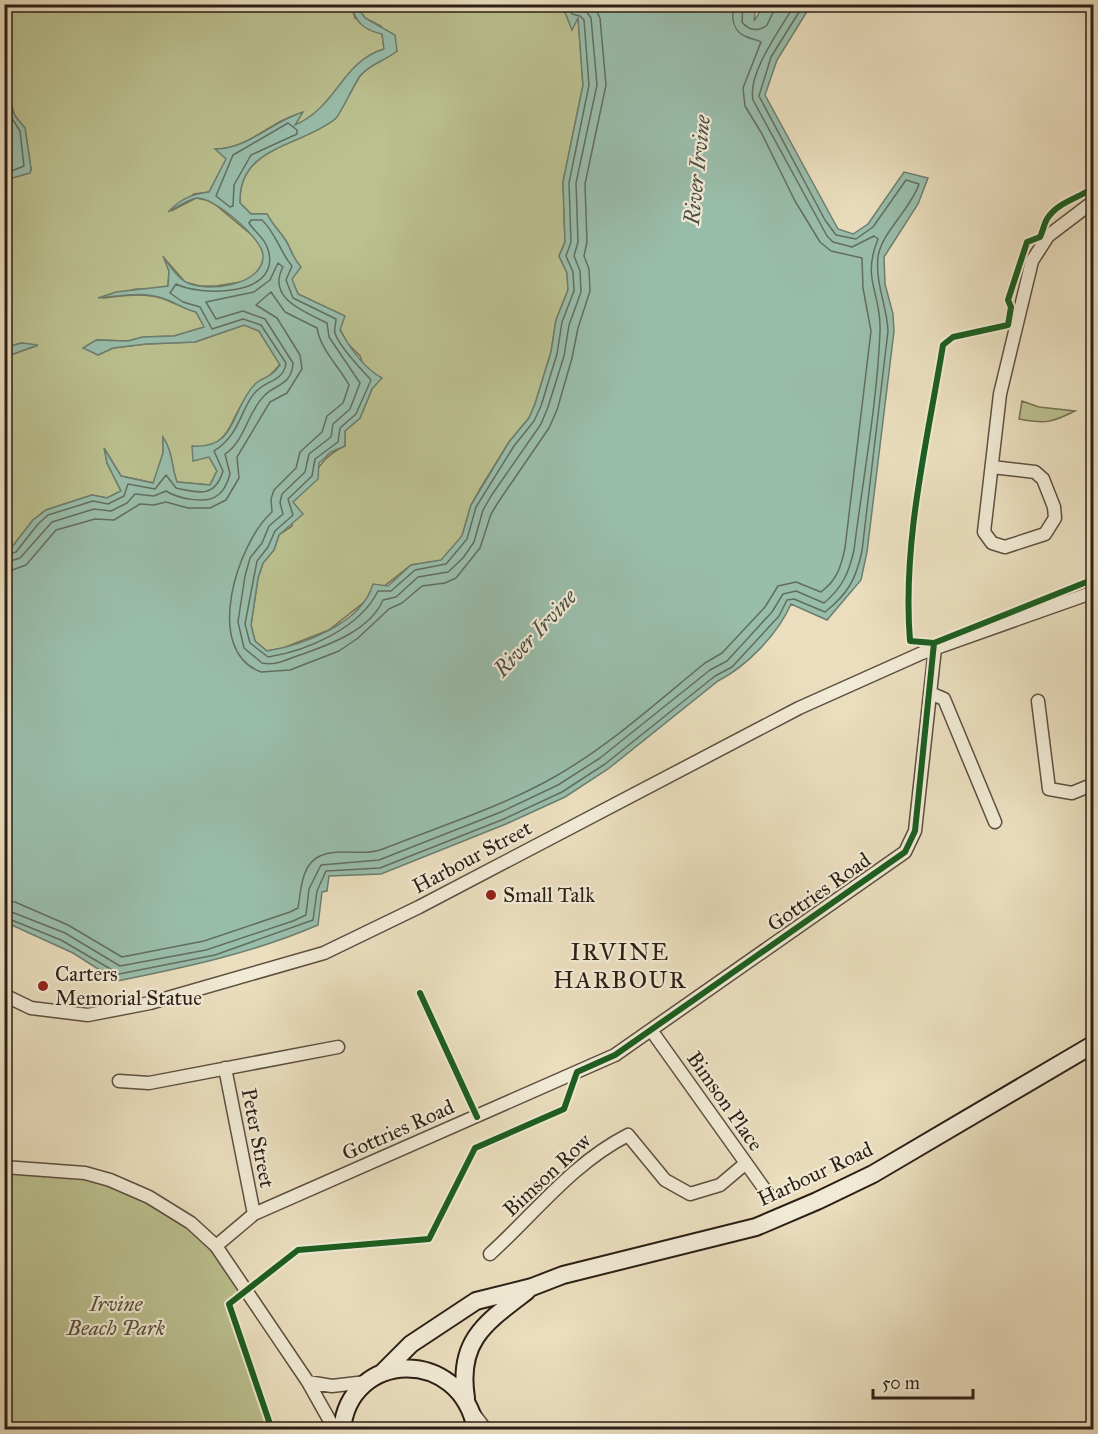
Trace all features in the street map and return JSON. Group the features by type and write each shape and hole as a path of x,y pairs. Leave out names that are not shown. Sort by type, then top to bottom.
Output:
{"street":[{"path":"992,467 1023,469 1035,472 1043,479 1054,507 1054,518 1045,534 1005,547 992,543 984,532 1000,394 1032,261 1048,236 1094,201"},
{"name":"Harbour Street","path":"4,995 31,1008 88,1015 150,1003 324,953 419,907 799,708 935,648 1094,592"},
{"name":"Gottries Road","path":"216,1246 254,1214 615,1055 905,852 915,831 935,648"},
{"path":"930,693 944,699 995,822"},
{"path":"1038,701 1049,789 1072,793 1094,784"},
{"name":"Bimson Place","path":"651,1030 768,1194"},
{"name":"Harbour Road","path":"383,1372 411,1344 476,1301 532,1287 563,1275 756,1227 817,1201 873,1174 1094,1044"},
{"name":"Peter Street","path":"119,1081 149,1083 338,1047"},
{"name":"Peter Street","path":"225,1068 254,1214"},
{"name":"Bimson Row","path":"490,1254 568,1176 603,1148 628,1135 665,1180 690,1194 720,1185 746,1163"},
{"path":"4,1167 85,1173 110,1180 170,1208 216,1246 308,1383 335,1430"},
{"name":"Harbour Road","path":"472,1414 463,1380 468,1349 475,1335 494,1316 532,1287"},
{"path":"342,1430 351,1399 366,1382 383,1372 416,1368 440,1375 454,1384 472,1414 486,1430"},
{"path":"308,1383 332,1386 366,1382"}],"green space":[{"path":"5,5 351,5 355,18 382,34 384,49 361,62 322,110 312,118 294,126 302,113 239,144 216,149 227,159 209,192 194,194 171,211 196,198 211,201 259,241 264,256 259,272 247,281 200,286 185,282 165,259 169,271 168,286 152,290 136,289 102,298 141,295 164,299 196,312 205,327 174,336 143,337 128,341 97,340 84,348 98,355 113,348 195,342 244,325 259,331 280,364 244,401 222,438 208,447 209,457 217,471 210,485 177,482 170,454 163,439 163,453 154,483 121,476 105,450 107,463 121,491 107,498 92,495 46,510 33,520 12,547 5,551 5,357 36,346 22,343 5,347 5,180 30,173 31,169 25,128 15,116 5,87"},
{"path":"356,5 562,5 572,29 578,16 583,85 563,182 565,242 559,256 567,273 568,290 556,320 551,352 529,418 509,442 480,489 471,505 462,536 453,548 441,561 411,565 329,630 283,648 267,651 255,641 251,625 258,578 263,563 274,550 279,535 292,526 293,502 321,464 335,451 345,446 345,431 360,418 372,389 360,356 348,344 329,309 298,294 291,279 300,267 286,241 267,214 251,214 240,203 242,184 249,170 260,159 335,119 360,76 397,51 381,26 365,18"},
{"path":"1022,401 1039,407 1075,411 1048,421 1035,422 1019,419"},
{"name":"Irvine Beach Park","path":"4,1167 110,1180 205,1236 243,1287 229,1305 272,1429 5,1429"}],"water":[{"name":"River Irvine","path":"351,5 356,5 365,18 395,35 397,51 360,76 335,119 260,159 249,170 242,184 240,203 251,214 267,214 301,267 292,279 298,294 345,316 340,330 344,337 364,364 382,378 372,389 360,418 345,431 345,446 331,452 319,463 318,479 293,502 303,514 279,535 274,550 263,563 258,578 251,625 255,641 267,651 314,637 330,630 357,610 367,598 373,584 388,586 411,565 441,560 462,536 471,505 509,442 529,418 551,352 556,320 568,290 567,273 559,256 565,242 563,182 583,85 578,18 572,30 562,5 756,5 754,21 764,5 811,5 777,60 765,95 838,229 853,234 868,224 904,172 928,178 918,204 884,257 885,284 893,314 894,331 867,552 861,580 827,620 791,604 770,638 740,667 718,681 608,769 565,797 506,824 381,874 329,876 327,891 322,892 318,925 294,935 194,965 117,981 73,953 5,922 5,551 12,547 33,520 46,510 92,495 107,498 121,491 107,463 104,448 121,476 153,483 163,453 163,437 170,453 177,482 210,485 217,471 209,457 193,461 192,446 207,445 226,435 247,394 255,384 273,373 280,365 259,331 244,325 195,342 113,348 98,355 83,348 96,340 128,341 143,337 174,336 204,327 196,312 165,299 148,295 98,298 116,292 168,286 169,271 163,256 184,281 205,287 218,287 244,280 261,266 263,255 255,239 236,220 214,204 197,198 168,212 187,198 209,192 226,159 215,149 238,145 291,116 303,112 295,125 309,117 321,107 358,64 384,49 382,34 362,25 355,17"},
{"path":"4,87 15,116 25,128 31,169 30,173 5,180"},
{"path":"22,343 38,345 5,357 5,347"}],"cycle path":[{"path":"934,643 910,641 908,604 913,530 923,456 943,345 953,337 1008,325 1011,307 1008,300 1027,242 1040,237 1047,219 1057,208 1094,187"},
{"path":"272,1430 229,1304 298,1250 429,1239 475,1148 564,1109 577,1072 615,1055 905,852 915,831 934,643 1094,579"},
{"path":"420,993 477,1117"}],"place":[{"name":"Small Talk","path":"491,895"},
{"name":"Carters Memorial Statue","path":"43,986"}],"district":[{"name":"IRVINE HARBOUR","path":"620,966"}]}
